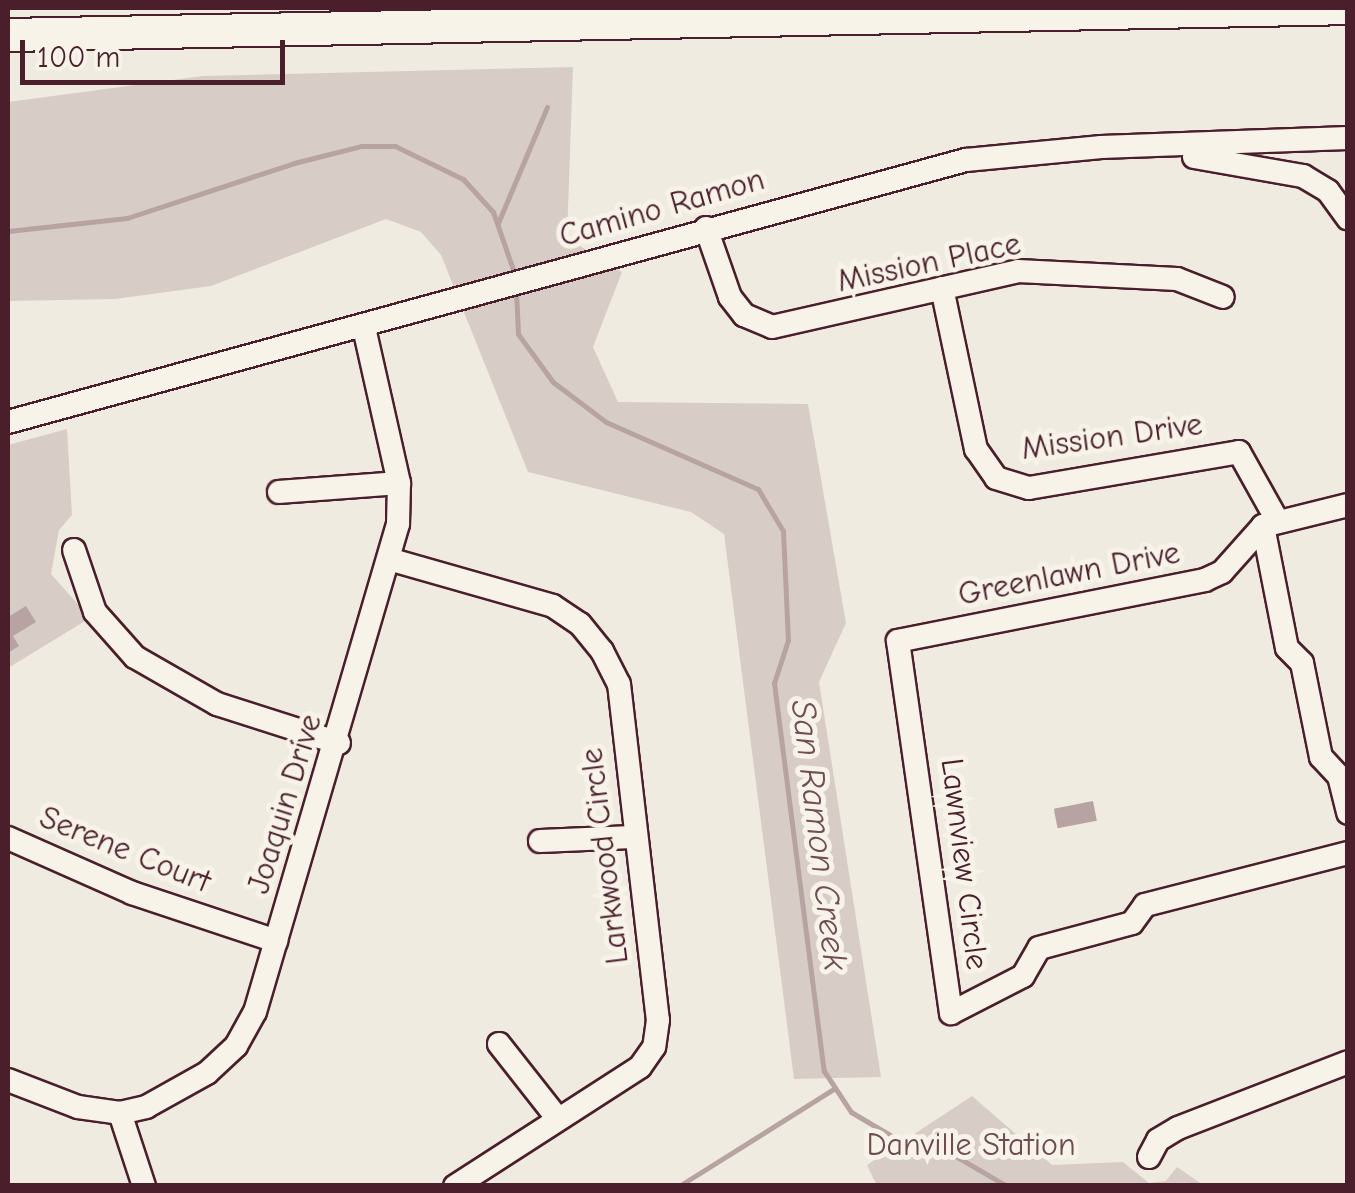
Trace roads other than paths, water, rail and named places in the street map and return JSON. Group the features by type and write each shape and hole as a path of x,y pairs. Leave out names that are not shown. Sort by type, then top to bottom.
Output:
{"highway":[{"path":"8,35 1348,8"}],"street":[{"name":"Camino Ramon","path":"8,422 364,328 706,228 966,160 1101,146 1348,138"},
{"path":"1101,146 1271,166 1328,191 1348,219"},
{"name":"Mission Place","path":"706,228 730,298 758,324 786,328 1018,270 1177,279 1223,297"},
{"name":"Mission Drive","path":"942,288 976,449 996,478 1029,488 1239,452 1270,523"},
{"name":"Joaquin Drive","path":"8,1080 78,1107 120,1113 173,1096 236,1046 255,1012 392,560 399,483 364,328"},
{"path":"279,492 399,483"},
{"path":"1348,505 1270,523 1287,648 1302,663 1321,756 1339,776 1348,813"},
{"name":"Greenlawn Drive","path":"898,641 1205,580 1222,572 1270,523"},
{"path":"74,550 95,612 135,657 217,704 339,742"},
{"name":"Larkwood Circle","path":"392,560 524,596 580,624 618,684 658,1020 654,1047 640,1067 455,1186"},
{"name":"Lawnview Circle","path":"898,641 950,1013 1023,976 1039,948 1132,922 1145,906 1348,853"},
{"path":"540,841 634,837"},
{"name":"Serene Court","path":"8,838 132,893 276,941"},
{"path":"499,1044 558,1120"},
{"path":"1148,1157 1158,1140 1178,1128 1347,1063"},
{"path":"120,1113 144,1186"}],"waterway":[{"path":"498,223 547,107"},
{"name":"San Ramon Creek","path":"8,231 127,218 294,163 361,146 395,146 463,179 493,212 515,275"},
{"name":"San Ramon Creek","path":"516,291 518,334 553,382 606,422 758,489 783,531 788,640 774,683 824,1071 851,1112 900,1141 947,1151 1007,1186"},
{"path":"679,1186 835,1088"}],"park label":[{"name":"Danville Station","path":"971,1145"}]}
